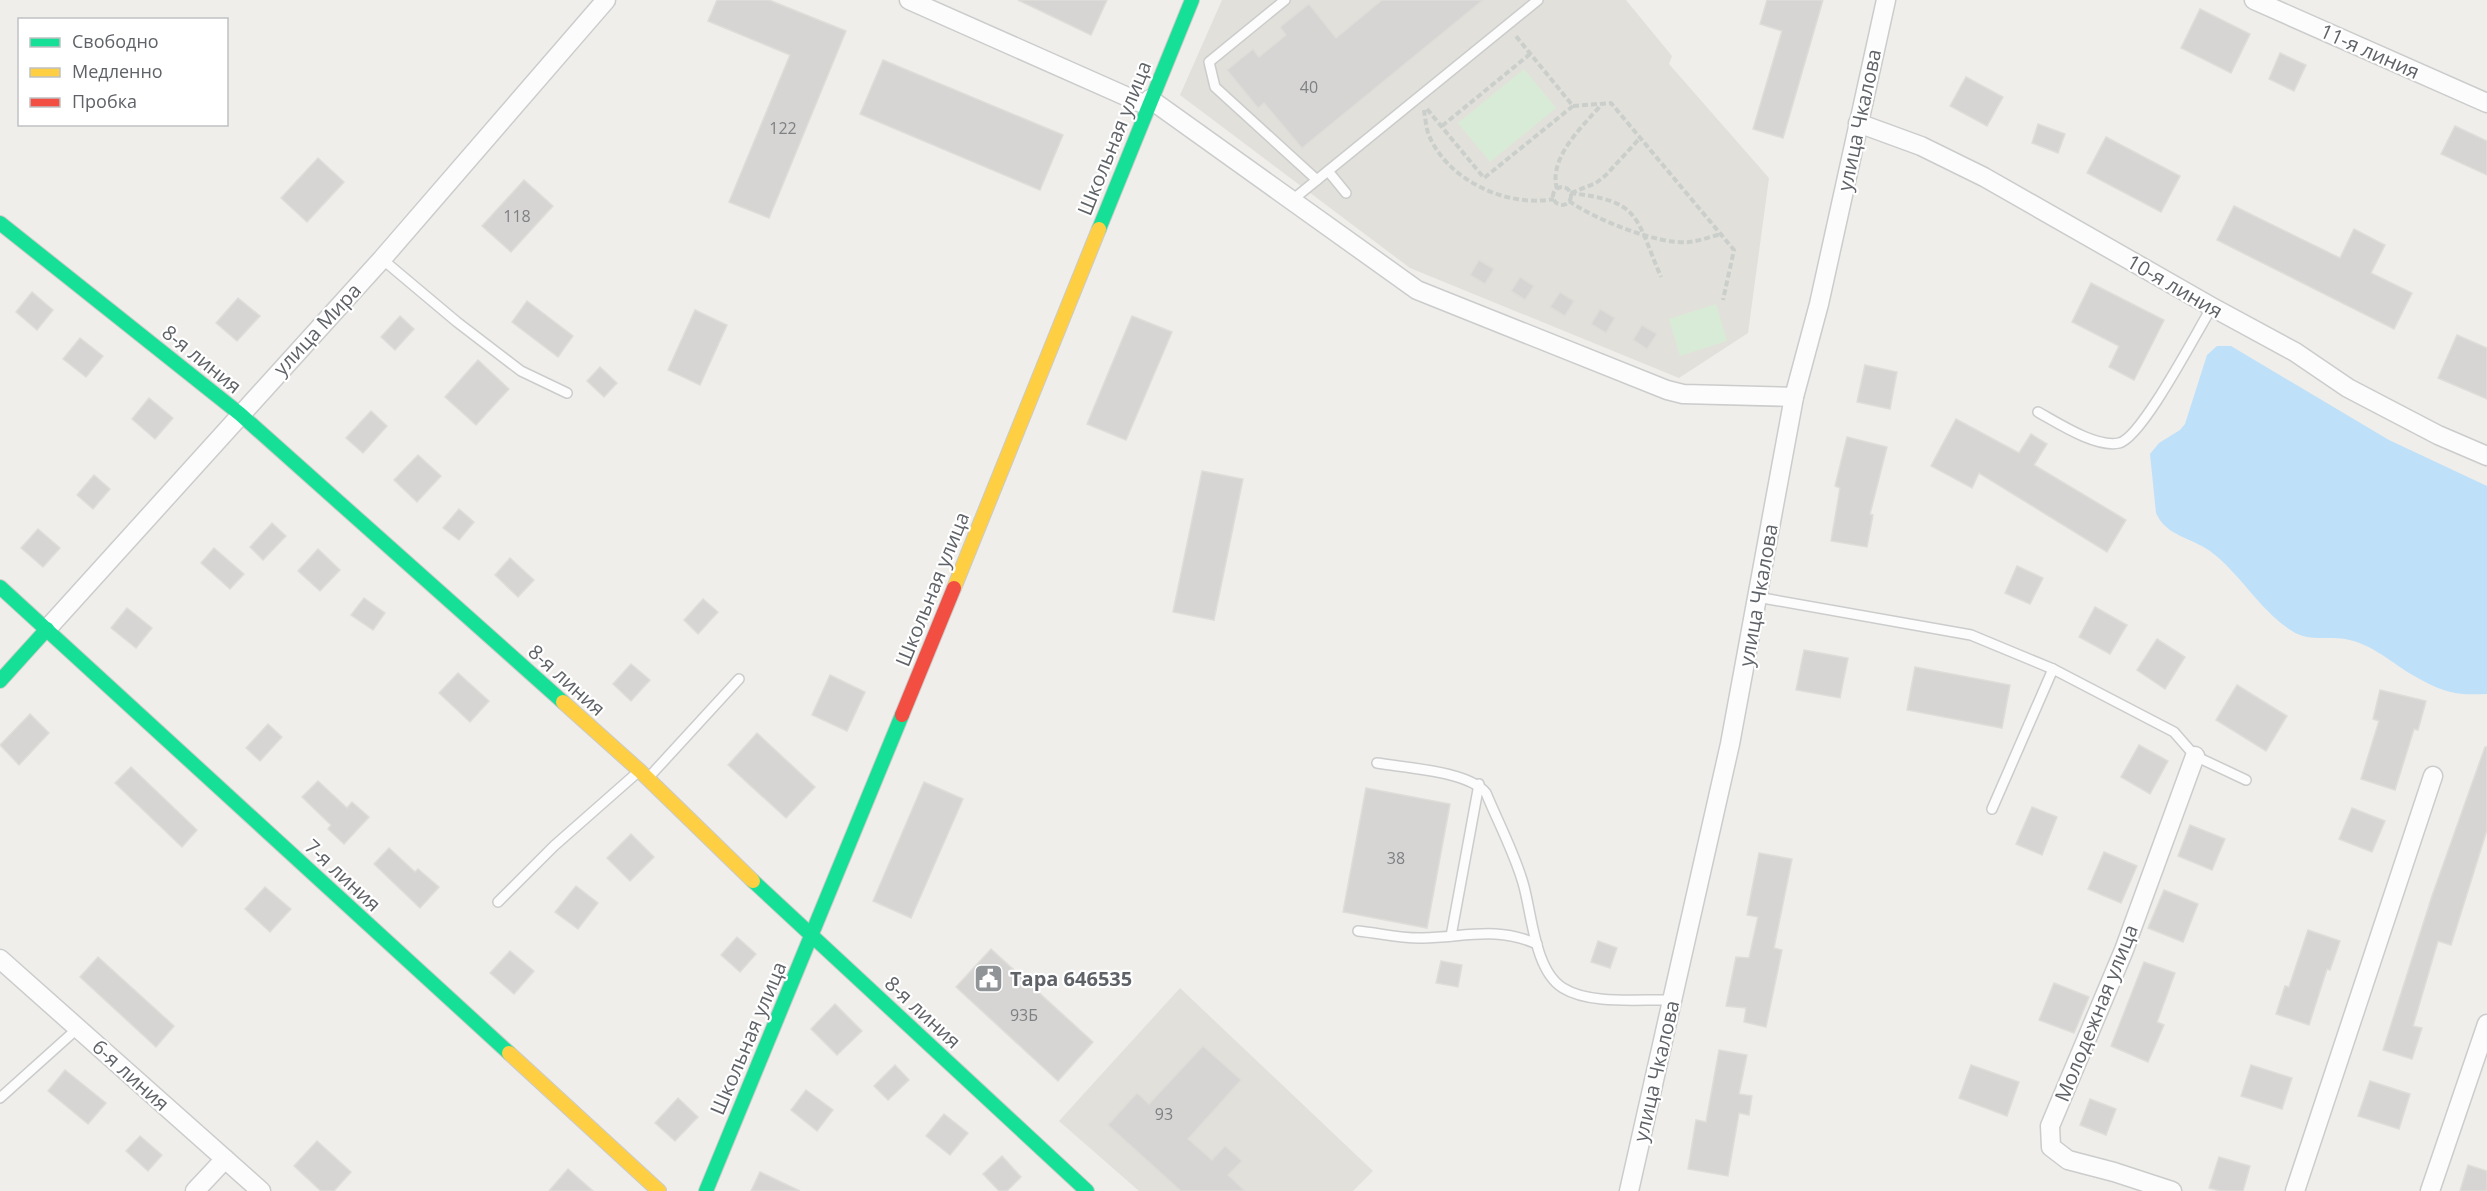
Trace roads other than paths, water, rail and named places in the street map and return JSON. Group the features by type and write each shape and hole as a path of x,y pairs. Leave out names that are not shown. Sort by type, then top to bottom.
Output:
{"street":[{"name":"улица Мира","path":"0,681 382,259 606,0"},
{"path":"909,0 1149,103 1417,290 1667,390 1683,394 1794,397"},
{"name":"Школьная улица","path":"706,1191 812,937 1192,0"},
{"name":"улица Чкалова","path":"1629,1191 1730,744 1794,397 1819,304 1886,0"},
{"name":"11-я линия","path":"2254,0 2487,103"},
{"name":"10-я линия","path":"1858,123 1921,146 1984,177 2295,352 2348,388 2438,435 2487,456"},
{"name":"8-я линия","path":"0,223 240,414 644,775 812,937 1088,1191"},
{"name":"7-я линия","path":"0,587 659,1191"},
{"name":"Молодежная улица","path":"2172,1191 2068,1160 2051,1147 2050,1126 2124,950 2195,756"},
{"path":"2295,1191 2433,776"},
{"name":"6-я линия","path":"0,959 261,1191"},
{"path":"2430,1191 2487,1024"},
{"path":"195,1191 225,1160"}],"lane":[{"path":"1285,0 1209,62 1215,87 1317,180"},
{"path":"1292,201 1538,0"},
{"path":"1329,171 1346,193"},
{"path":"382,259 457,322 521,371 567,393"},
{"path":"2038,412 2096,442 2119,443 2134,434 2212,307"},
{"path":"1757,597 1971,635 2053,669 2174,732 2195,756 2246,780"},
{"path":"1992,809 2053,669"},
{"path":"498,902 554,846 644,775 740,679"},
{"path":"1377,763 1459,777 1479,784 1486,793 1522,881 1546,971 1563,988 1593,999 1672,1000"},
{"path":"1450,936 1479,784"},
{"path":"1358,930 1421,939 1483,933 1517,935 1537,944"},
{"path":"0,1098 78,1028"}],"water":[{"path":"2217,346 2231,346 2389,440 2487,486 2487,694 2455,693 2431,685 2354,641 2305,636 2292,631 2270,613 2221,560 2210,551 2173,532 2160,521 2156,513 2150,454 2159,443 2180,430 2185,424 2207,355"}],"place":[{"name":"Тара 646535","path":"989,978"}]}
